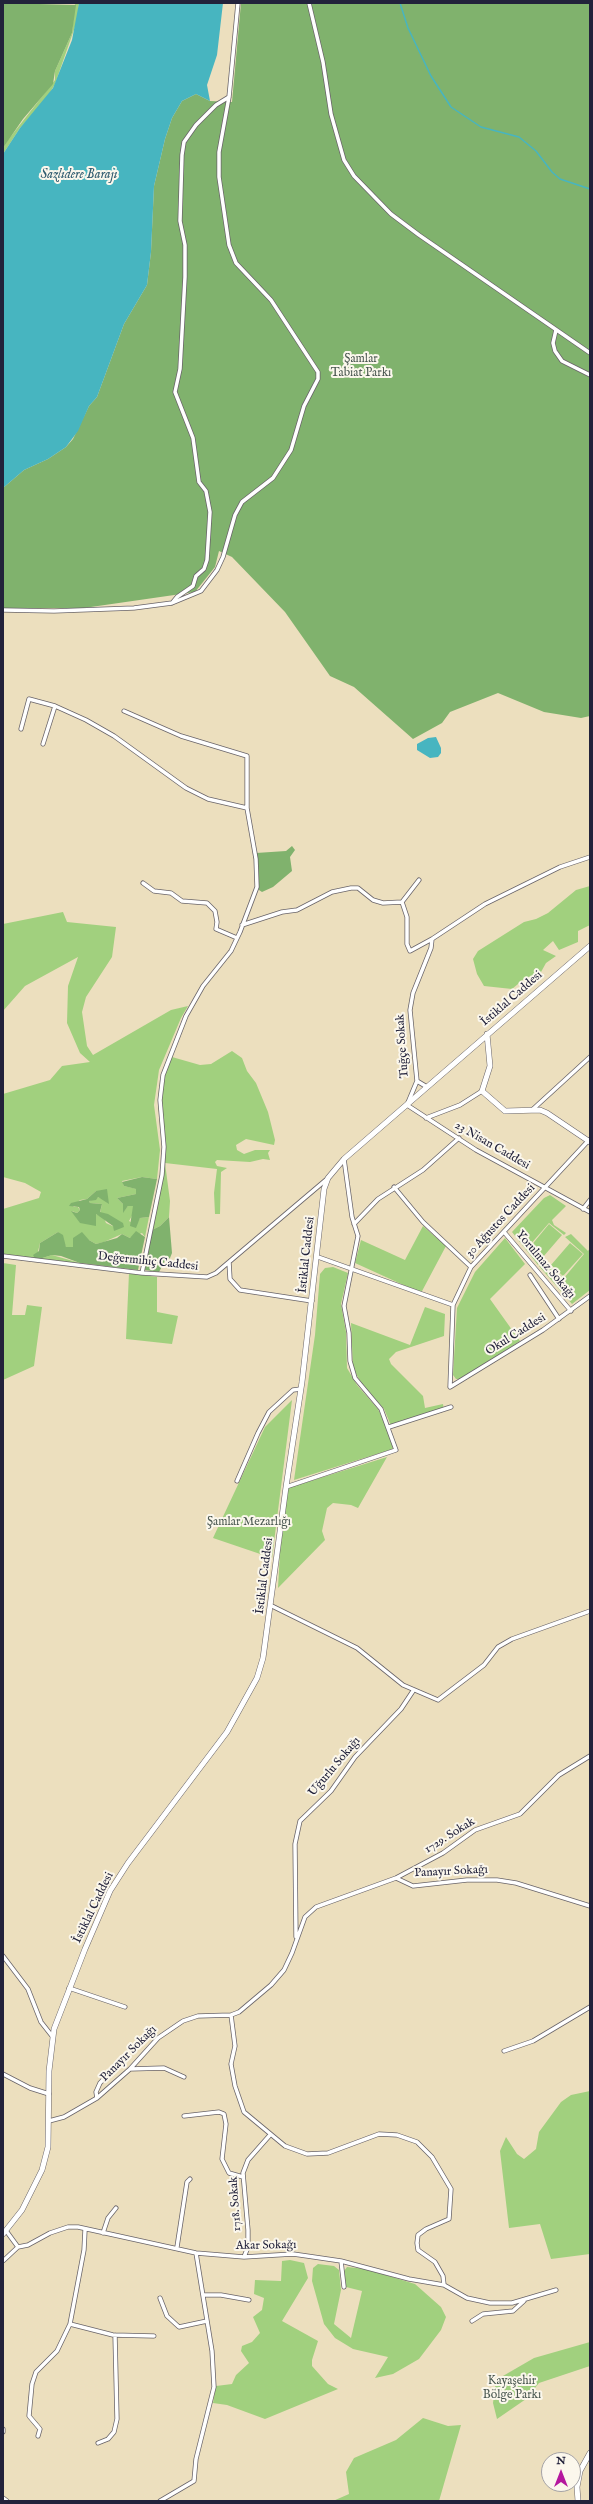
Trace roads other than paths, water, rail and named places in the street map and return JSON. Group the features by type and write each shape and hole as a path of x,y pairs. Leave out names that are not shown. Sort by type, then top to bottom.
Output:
{"main road":[{"name":"İstiklal Caddesi","path":"5,2233 34,2191 42,2170 48,2147 52,2036 69,1988 110,1891 128,1863 227,1732 243,1706 257,1678 263,1658 272,1606 286,1487 301,1389 318,1257 324,1189 328,1178 344,1159 590,946"},
{"path":"487,1034 490,1066 482,1091 505,1111 519,1112 532,1110 547,1112 589,1141"},
{"path":"578,2501 579,2476 590,2452"}],"street":[{"path":"3,610 54,611 134,608 172,603 201,591 210,582 223,557 235,515 242,502 274,478 291,450 304,406 318,379 317,367 301,348 271,300 236,263 229,245 219,177 219,152 229,97 238,3"},
{"path":"309,3 323,62 331,114 344,160 354,176 396,218 590,353"},
{"path":"172,603 177,597 193,586 196,576 204,568 208,560 210,512 206,491 199,482 193,438 175,392 180,369 185,278 185,245 180,221 182,155 184,142 196,125 216,105 229,97"},
{"path":"556,330 554,343 555,351 562,361 590,375"},
{"path":"20,729 28,699 55,706 86,720 114,736 186,788 208,799 247,808"},
{"path":"43,744 55,706"},
{"path":"124,711 181,736 247,756 247,808 256,859 257,887 231,951 203,986 186,1016 163,1075 160,1100 164,1147 162,1175 142,1272"},
{"path":"402,902 406,917 407,944 410,951 432,939 485,904 560,867 590,856"},
{"path":"242,925 282,912 297,910 332,892 351,888 362,889 373,900 383,903 402,902 419,880"},
{"path":"142,883 154,891 171,893 182,900 207,903 215,911 217,922 216,929 237,938"},
{"name":"Tuğçe Sokak","path":"407,1105 417,1081 410,1010 413,993 431,948 432,939"},
{"path":"532,1110 590,1057"},
{"path":"417,1081 427,1087"},
{"path":"426,1118 460,1105 482,1091"},
{"name":"23 Nisan Caddesi","path":"407,1105 459,1138 545,1188 590,1212"},
{"path":"354,1224 378,1199 394,1187 423,1170 459,1138"},
{"name":"30 Ağustos Caddesi","path":"453,1305 471,1267 589,1141"},
{"path":"286,1487 396,1450 389,1427 381,1409 360,1387 352,1370 349,1333 344,1306 358,1242 344,1159"},
{"name":"Değermihiç Caddesi","path":"3,1256 200,1278 216,1273 328,1178"},
{"path":"394,1187 423,1222 471,1267"},
{"path":"583,1208 590,1200"},
{"name":"Yorulmaz Sokağı","path":"504,1232 571,1311"},
{"path":"318,1257 453,1305"},
{"path":"229,1262 230,1279 240,1290 312,1301"},
{"path":"530,1275 559,1319"},
{"name":"Okul Caddesi","path":"453,1305 450,1387 559,1319 590,1296"},
{"path":"237,1481 269,1412 293,1390 301,1389"},
{"path":"389,1427 451,1407"},
{"path":"272,1606 357,1648 391,1677 414,1691 438,1700 484,1665 498,1647 512,1639 590,1611"},
{"name":"Uğurlu Sokağı","path":"296,1938 295,1844 300,1821 331,1791 356,1757 401,1709 414,1691"},
{"name":"1729. Sokak","path":"396,1878 443,1853 475,1830 520,1814 559,1775 590,1756"},
{"path":"396,1878 316,1907 305,1917 288,1963 277,1978 239,2012 231,2015 235,2046 231,2064 235,2086 244,2112 285,2146 307,2154 328,2153 379,2134 397,2135 417,2142 432,2157 452,2190 449,2219 426,2229 418,2235 417,2243 418,2250 435,2262 443,2276 444,2285"},
{"name":"Panayır Sokağı","path":"396,1878 412,1886 467,1880 503,1881 590,1906"},
{"path":"3,1956 28,1989 41,2022 52,2036"},
{"path":"69,1988 125,2007"},
{"path":"504,2051 533,2041 590,2007"},
{"name":"Panayır Sokağı","path":"49,2120 64,2117 97,2098 130,2069 158,2038 183,2021 198,2016 231,2015"},
{"path":"97,2098 96,2092 100,2083 120,2062"},
{"path":"130,2069 164,2068 184,2077"},
{"path":"3,2074 30,2088 49,2094"},
{"path":"184,2116 219,2112 224,2114 226,2124 222,2160 229,2173 243,2177"},
{"name":"1718. Sokak","path":"244,2257 248,2247 248,2230 243,2177 248,2160 270,2135"},
{"path":"177,2247 187,2182 190,2179"},
{"path":"103,2233 108,2218 116,2208"},
{"name":"Akar Sokağı","path":"18,2247 28,2245 50,2233 68,2227 78,2227 84,2230 97,2230 103,2233 147,2243 177,2247 196,2253 244,2257 292,2254 342,2261 409,2279 444,2285 467,2298 490,2303 503,2304 525,2300 556,2290"},
{"path":"38,2436 40,2429 29,2416 36,2372 57,2351 70,2324 84,2250 84,2230"},
{"path":"3,2261 18,2247 5,2233"},
{"path":"160,2501 194,2481 196,2458 214,2387 212,2351 196,2253"},
{"path":"342,2261 344,2287"},
{"path":"203,2295 222,2295 249,2300"},
{"path":"160,2298 167,2316 179,2327 207,2321"},
{"path":"472,2321 483,2314 513,2311 525,2300"},
{"path":"70,2324 115,2335 154,2336"},
{"path":"98,2443 108,2439 114,2432 117,2419 115,2335"},
{"path":"3,2498 7,2501"}],"water":[{"name":"Sazlıdere Barajı","path":"79,3 223,3 217,55 207,85 210,101 196,94 182,101 172,118 165,139 154,186 151,252 147,285 124,324 97,397 89,406 78,431 66,447 48,459 24,470 3,488 3,154 20,128 53,88 72,40"},
{"path":"436,737 441,748 441,753 438,757 430,758 417,750 417,744 428,738"}],"waterway":[{"path":"400,3 408,28 431,76 451,107 481,127 519,137 536,151 552,172 560,179 590,189"}],"park label":[{"name":"Şamlar Tabiat Parkı","path":"361,367"},
{"name":"Şamlar Mezarlığı","path":"249,1523"},
{"name":"Kayaşehir Bölge Parkı","path":"512,2389"}]}
